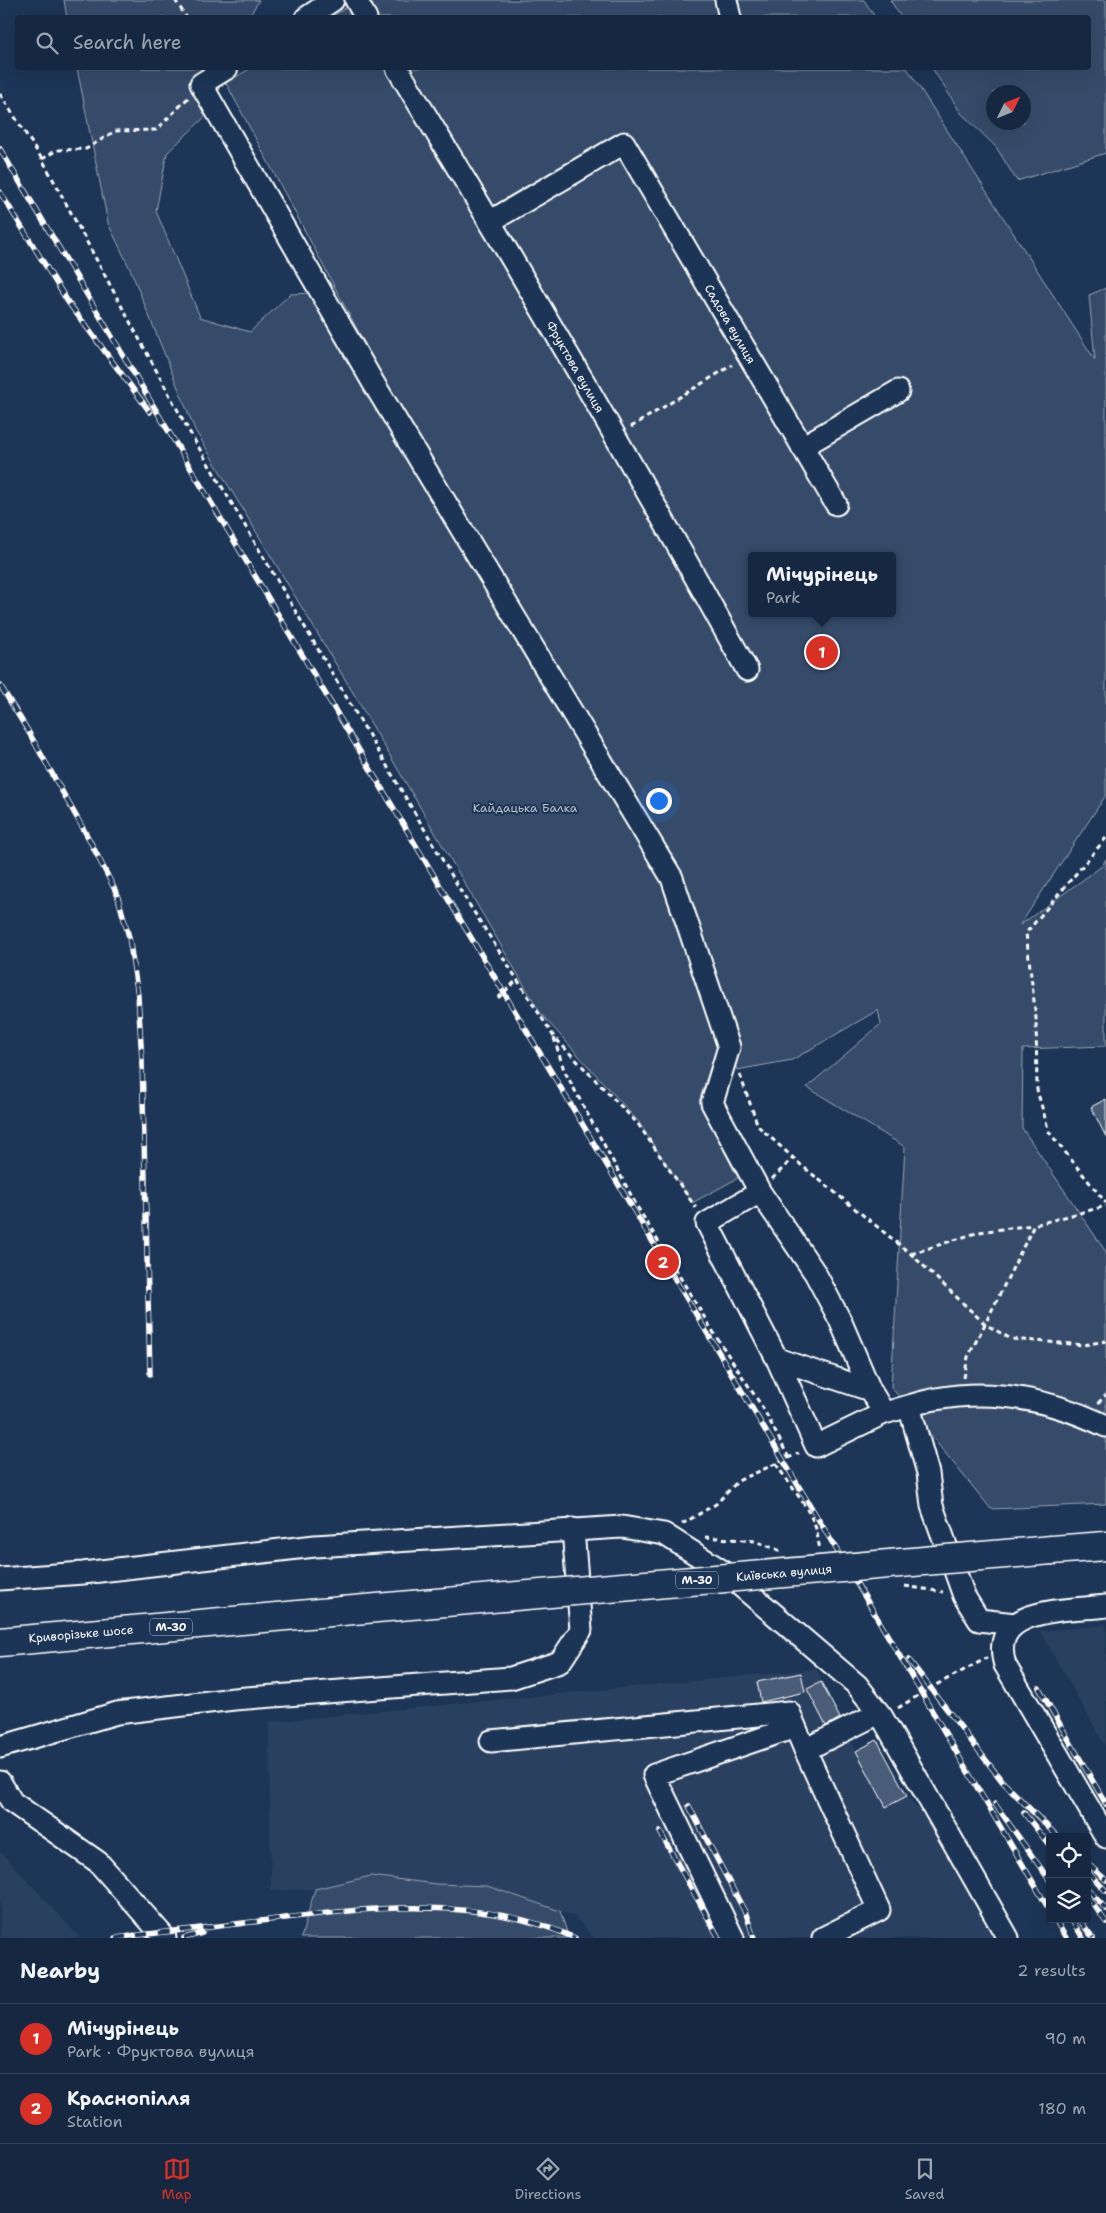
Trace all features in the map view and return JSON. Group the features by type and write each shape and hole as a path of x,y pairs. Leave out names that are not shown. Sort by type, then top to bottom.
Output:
{"highway":[{"name":"Київська вулиця","path":"342,1611 1106,1546"},
{"name":"Криворізьке шосе","path":"0,1642 342,1611"}],"street":[{"path":"310,15 333,0"},
{"path":"356,0 364,15"},
{"path":"726,0 729,15"},
{"path":"224,70 201,84 374,384 672,878 730,1047 712,1103 760,1192 815,1273 840,1320 870,1390 884,1414"},
{"name":"Фруктова вулиця","path":"398,70 491,221 616,436 747,670"},
{"name":"Садова вулиця","path":"491,221 624,143 836,504"},
{"path":"802,447 898,391"},
{"path":"760,1192 707,1223 777,1358 816,1446 884,1414 934,1399 962,1395 1005,1395 1034,1399 1085,1416 1106,1426"},
{"path":"777,1358 870,1390"},
{"path":"909,1406 928,1473 932,1506 964,1596 979,1620 1015,1624"},
{"path":"0,1579 83,1573 315,1546 622,1527 664,1534 727,1574 857,1685 880,1715 1008,1938"},
{"path":"0,1747 15,1741 117,1713 234,1699 511,1678 560,1662 581,1630 573,1529"},
{"path":"1106,1606 1031,1615 1015,1624 1003,1636 1000,1651 1005,1665 1106,1837"},
{"path":"491,1741 789,1712 794,1727 879,1910 823,1938"},
{"path":"805,1750 880,1715"},
{"path":"733,1938 654,1775 794,1727"},
{"path":"0,1782 12,1802 98,1862 165,1938"}],"path":[{"path":"175,0 186,15"},
{"path":"42,160 57,150 86,149 115,131 156,130 201,84"},
{"path":"0,94 42,160 194,439 454,881 554,1037 638,1124 707,1223"},
{"path":"616,436 748,355"},
{"path":"910,1254 979,1232 1034,1225 1106,1204 1049,1132 1037,1090 1036,1018 1026,933 1106,838"},
{"path":"498,998 517,980"},
{"path":"554,1037 564,1070 638,1208 717,1338 763,1408 788,1458"},
{"path":"730,1047 758,1126 793,1158 910,1254 984,1324 1011,1339 1083,1345 1106,1341"},
{"path":"760,1192 793,1158"},
{"path":"962,1395 968,1356 1034,1225"},
{"path":"664,1534 716,1504 738,1481 816,1446"},
{"path":"776,1464 803,1504 816,1530 816,1538 820,1550 817,1556"},
{"path":"880,1715 1000,1651"}],"shaded area":[{"path":"1106,1625 1106,1747 1040,1631"},
{"path":"816,1669 856,1751 877,1740 907,1796 930,1823 994,1938 594,1938 574,1916 487,1886 436,1884 371,1876 315,1889 271,1891 269,1722"},
{"path":"0,1851 80,1938 0,1938"}],"green space":[{"path":"64,0 259,0 250,15 66,15"},
{"path":"358,0 864,0 874,15 335,15"},
{"path":"890,0 1106,0 1106,153 1017,181 996,147 961,113 933,70 1091,70 1091,15 900,15"},
{"name":"Кайдацька Балка","path":"77,70 227,70 208,114 167,153 156,211 200,317 250,332 290,294 316,293 674,882 453,509 226,83 248,70 908,70 1095,360 1089,295 1106,288 1106,795 1020,925 1102,866 1106,859 1106,1046 1023,1049 1022,1128 1106,1252 1106,1504 991,1509 891,1387 905,1147 807,1087 881,1024 878,1010 792,1060 737,1070 723,1029 699,1101 738,1178 692,1203 637,1120 541,1014 355,696 195,430 131,271 108,223"},
{"path":"371,1876 436,1884 487,1886 560,1911 569,1938 301,1938 315,1889"}],"building":[{"path":"1106,1099 1106,1137 1091,1107"},
{"path":"801,1673 805,1692 761,1702 757,1682"},
{"path":"821,1682 840,1718 826,1726 807,1689"},
{"path":"877,1740 907,1796 886,1807 856,1751"}],"railway":[{"path":"0,149 872,1609 1046,1904"},
{"path":"0,192 68,302 150,412"},
{"path":"0,685 89,839 117,894 129,937 138,996 142,1060 150,1374"},
{"path":"909,1660 1002,1781 1054,1833"},
{"path":"1039,1688 1106,1804"},
{"path":"995,1804 1048,1878"},
{"path":"689,1806 746,1914 754,1938"},
{"path":"1024,1813 1046,1841"},
{"path":"660,1832 719,1938"},
{"path":"1091,1867 1106,1880"},
{"path":"1091,1875 1106,1891"},
{"path":"1091,1892 1106,1909"},
{"path":"1091,1901 1106,1922"},
{"path":"115,1938 332,1913 373,1909 415,1908 456,1909 497,1914 537,1924 575,1938"},
{"path":"1057,1923 1066,1938"},
{"path":"1074,1923 1083,1938"},
{"path":"1082,1923 1093,1938"},
{"path":"184,1938 202,1933"}],"place":[{"name":"Мічурінець","path":"822,652"},
{"name":"Краснопілля","path":"663,1262"}]}
